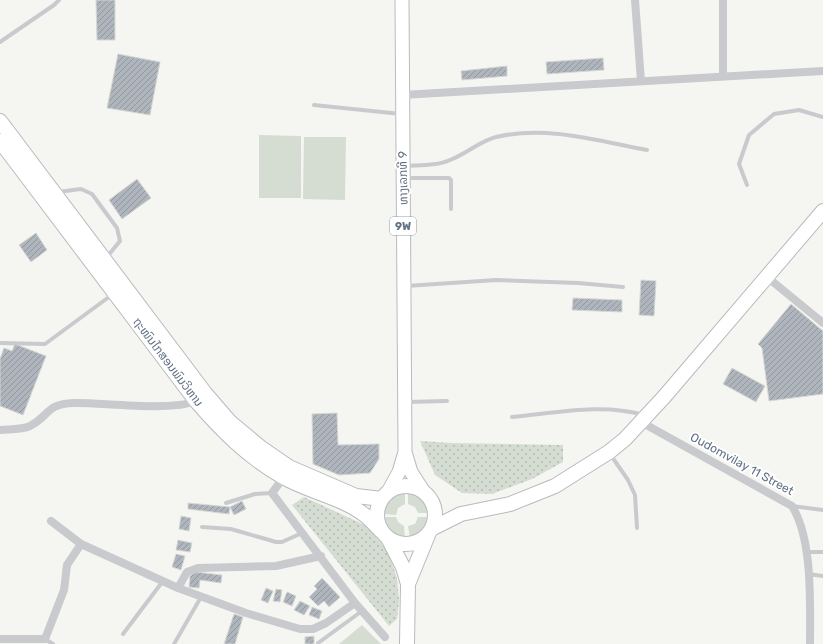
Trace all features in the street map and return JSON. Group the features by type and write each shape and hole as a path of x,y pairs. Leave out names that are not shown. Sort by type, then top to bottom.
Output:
{"highway":[{"name":"ຖະໜົນໄກສອນພົມວິຫານ","path":"0,121 54,192 101,264 115,293 201,397 260,448 289,467 356,496 385,496"},
{"name":"ຖະໜົນໄກສອນພົມວິຫານ","path":"0,142 101,264 201,397 221,430 252,457 284,477 351,507 366,516 385,534"},
{"path":"385,534 396,543 405,545 414,544 431,531 461,514 510,504 555,486 609,452 625,439 644,419 823,211"},
{"path":"407,644 408,584 403,567 385,534 377,515 385,496 397,488 406,486 415,488 443,508 461,514"},
{"path":"408,584 431,531 435,518 435,508 427,496"}],"main road":[{"name":"ທາງເລກທີ 9","path":"385,496 399,472 405,452 402,0"},
{"name":"ທາງເລກທີ 9","path":"405,452 411,472 427,496"}],"street":[{"path":"635,0 642,81"},
{"path":"723,0 723,76"},
{"path":"402,95 823,70"},
{"path":"766,277 823,323"},
{"path":"0,430 22,429 31,425 57,404 75,403 143,406 176,405 201,397"},
{"name":"Oudomvilay 11 Street","path":"644,419 792,506 800,519 806,552 810,644"},
{"path":"284,477 272,493 321,556 354,603 385,637"},
{"path":"51,521 81,544 178,588 201,597 300,629 313,629 326,623 354,603"},
{"path":"0,639 45,639 64,590 67,565 81,544"},
{"path":"178,588 187,572 198,568 276,566 321,556"}],"lane":[{"path":"0,42 54,6 59,0"},
{"path":"314,105 402,114"},
{"path":"747,185 739,164 749,135 774,114 799,110 823,117"},
{"path":"402,172 449,161 478,144 496,137 521,134 549,134 584,137 647,150"},
{"path":"402,172 449,178 451,180 451,209"},
{"path":"54,192 81,189 92,194 117,228 120,241 101,264"},
{"path":"404,286 496,280 578,283 623,287"},
{"path":"0,343 45,344 115,293"},
{"path":"405,402 447,401"},
{"path":"512,417 585,409 625,410 644,419"},
{"path":"609,452 628,480 635,495 637,528"},
{"path":"226,503 255,494 272,493"},
{"path":"792,506 823,510"},
{"path":"202,527 231,529 276,542 282,542 302,533"},
{"path":"806,552 823,552"},
{"path":"808,574 823,576"},
{"path":"123,634 163,581"},
{"path":"174,644 201,597"},
{"path":"318,643 362,611"},
{"path":"45,639 53,644"}],"shaded area":[{"path":"259,135 301,136 301,198 259,198"},
{"path":"304,137 346,137 345,200 303,199"},
{"path":"420,441 563,445 563,462 532,479 492,494 462,493 435,475"},
{"path":"405,493 405,504 398,508 396,515 384,514 386,506 391,500"},
{"path":"408,493 416,495 422,499 429,513 418,513 415,507 408,504"},
{"path":"304,497 367,526 388,551 397,578 399,601 397,619 389,626 292,505"},
{"path":"384,517 396,517 398,522 404,526 405,538 400,538 390,532"},
{"path":"418,517 429,517 427,525 417,536 410,539 408,526 415,524"},
{"path":"362,625 381,644 339,644"}],"building":[{"path":"96,0 115,0 115,40 97,40"},
{"path":"118,54 160,62 150,115 107,108"},
{"path":"603,58 604,70 547,74 546,62"},
{"path":"507,66 507,76 462,80 461,71"},
{"path":"137,179 151,198 122,219 109,200"},
{"path":"36,233 47,250 31,262 19,245"},
{"path":"641,280 656,281 654,316 639,315"},
{"path":"573,298 622,300 622,312 572,310"},
{"path":"791,304 823,331 823,394 769,401 762,348 758,344"},
{"path":"15,344 46,356 23,415 0,406 0,359 4,348 12,351"},
{"path":"732,368 765,386 756,402 723,384"},
{"path":"337,413 338,445 379,444 379,459 370,473 339,475 313,464 312,414"},
{"path":"242,501 246,509 234,515 230,507"},
{"path":"188,503 230,507 229,514 188,509"},
{"path":"181,516 191,518 189,531 179,529"},
{"path":"178,540 192,543 190,552 176,550"},
{"path":"176,554 185,556 181,570 172,567"},
{"path":"196,572 222,575 221,583 200,580 199,588 189,587 190,576"},
{"path":"322,578 340,597 329,607 324,601 318,606 309,597 317,589 314,586"},
{"path":"266,588 273,591 268,603 261,600"},
{"path":"276,589 282,590 280,602 273,601"},
{"path":"287,592 296,596 292,606 283,602"},
{"path":"300,601 310,606 304,615 294,610"},
{"path":"312,607 322,611 319,619 309,615"},
{"path":"234,614 243,617 235,644 224,644"},
{"path":"314,636 314,644 305,644 305,637"}]}
